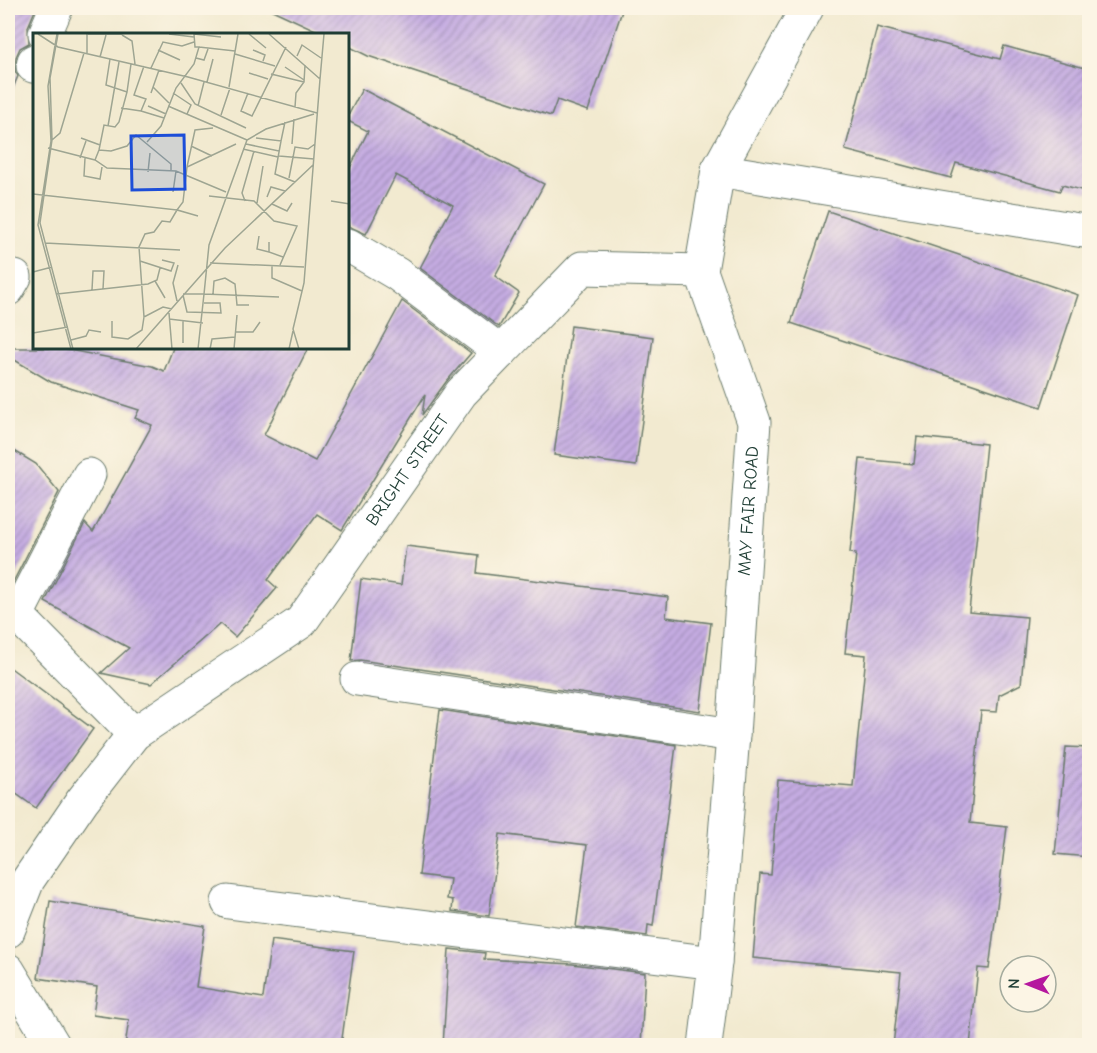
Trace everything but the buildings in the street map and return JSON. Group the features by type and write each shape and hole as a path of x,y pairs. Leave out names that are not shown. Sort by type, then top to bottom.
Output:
{"street":[{"path":"45,33 56,8"},
{"name":"MAY FAIR ROAD","path":"705,1046 715,963 733,735 754,422 701,270 718,170 807,8"},
{"path":"718,170 1089,232"},
{"path":"350,246 397,274 501,352"},
{"name":"BRIGHT STREET","path":"8,931 28,880 82,801 134,734 301,622 461,393 582,268 701,270"},
{"path":"89,475 12,613 134,734"},
{"path":"357,679 733,735"},
{"path":"228,902 715,963"},
{"path":"8,970 54,1046"}]}
